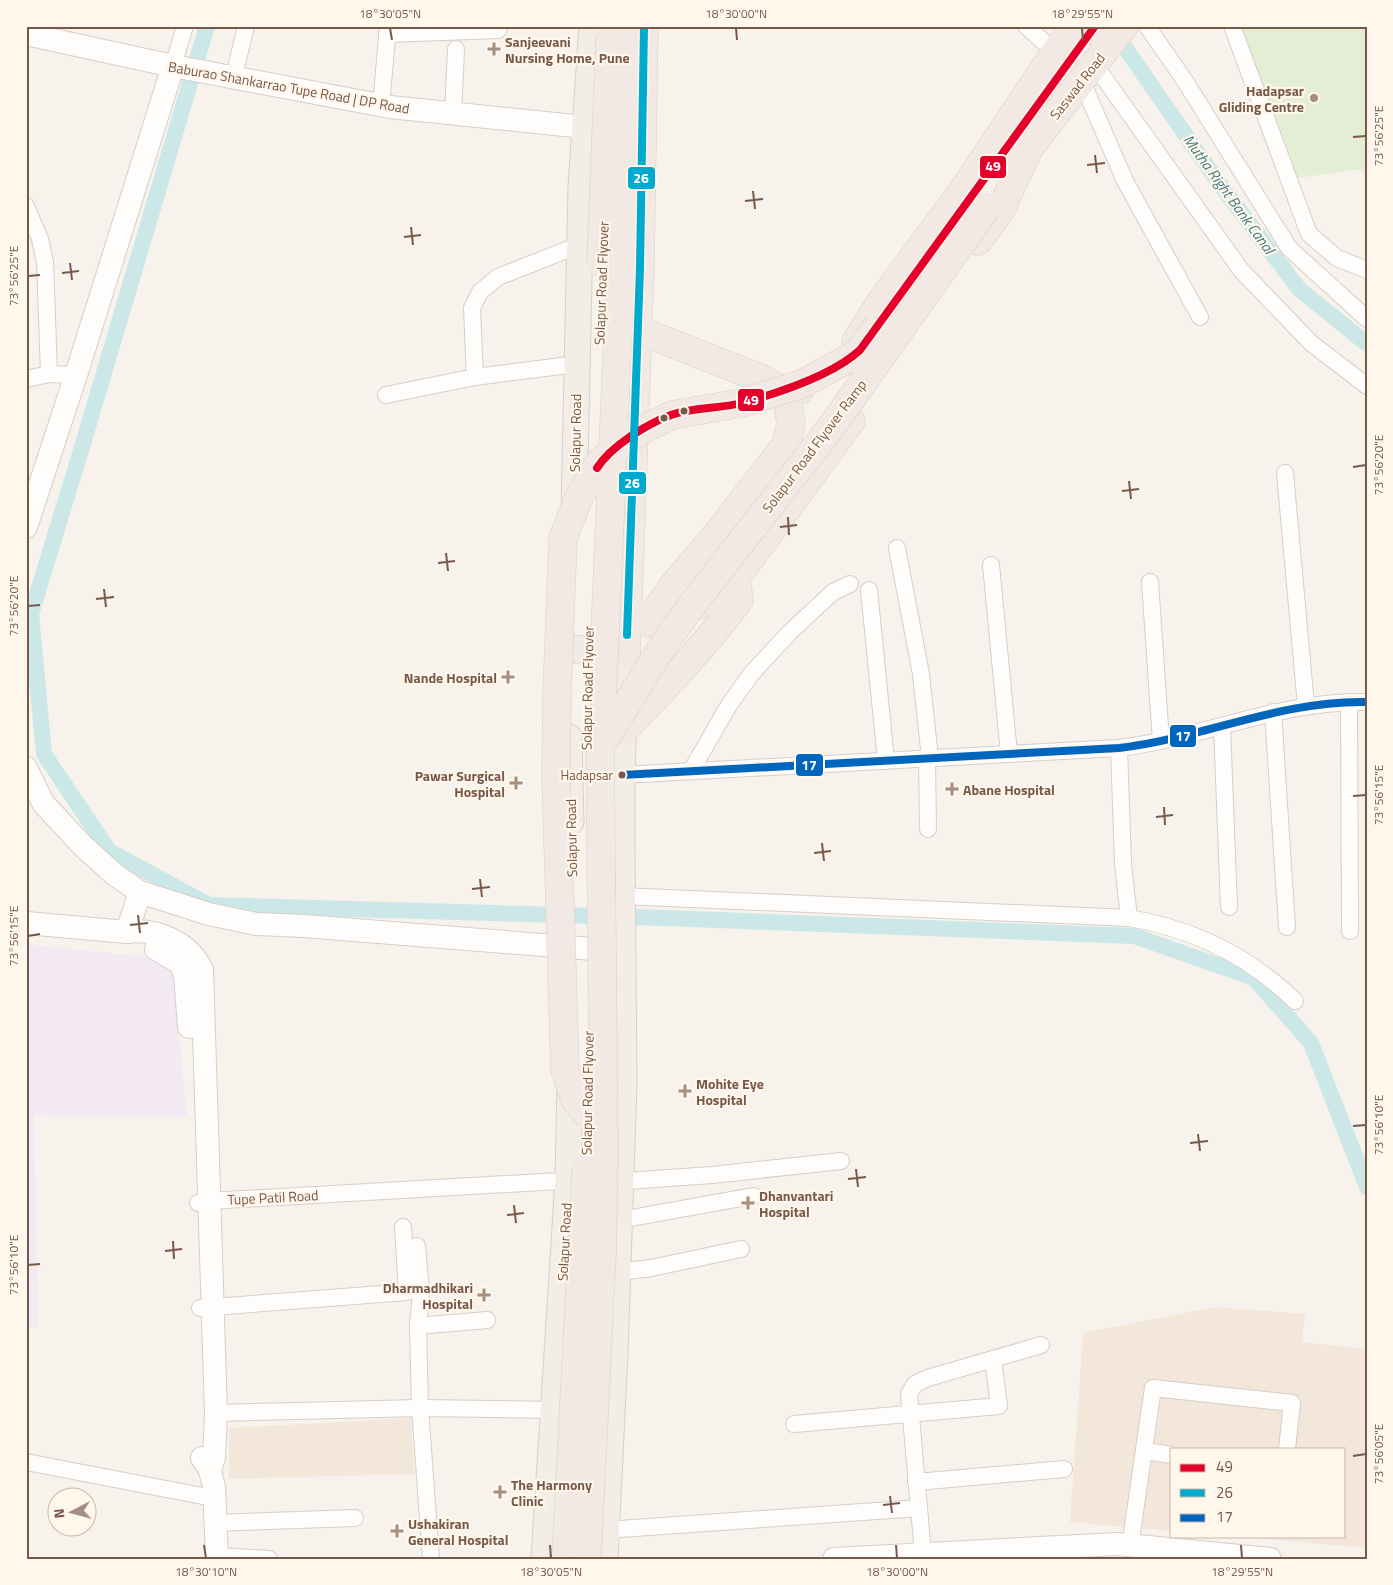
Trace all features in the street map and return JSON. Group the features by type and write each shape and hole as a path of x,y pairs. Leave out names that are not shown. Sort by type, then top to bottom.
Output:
{"highway":[{"name":"Saswad Road","path":"1030,146 1088,44 1124,26"},
{"path":"620,29 638,330 626,653"},
{"name":"Solapur Road Flyover","path":"587,1559 602,1253 604,1158 600,747 620,29"},
{"name":"Solapur Road Flyover","path":"566,1559 589,1116 585,745 588,610 620,29"},
{"path":"638,330 760,378 786,392 805,389 828,375 847,354 882,300 964,189 1088,44"},
{"path":"589,1116 575,1100 564,1070 556,776 563,538 580,495 601,461 624,441 650,426 672,415 741,403 802,384 851,358 860,350 1088,44"},
{"path":"652,615 682,611 712,600 736,578 847,428 1000,211 1030,146"},
{"name":"Solapur Road Flyover Ramp","path":"600,747 660,650 689,609 832,426 1030,146"},
{"path":"626,653 673,586 718,533 786,445 791,424 786,392"},
{"path":"623,731 662,691 715,631 739,600 736,578"},
{"path":"571,649 626,653"}],"main road":[{"name":"Solapur Road","path":"544,1559 568,1179 573,940 569,740 579,245 584,127 620,29"},
{"path":"605,1559 618,1272 624,1084 622,775 626,653"}],"street":[{"path":"26,527 178,67 185,26"},
{"path":"234,76 246,26"},
{"path":"381,106 388,30 498,30 500,26"},
{"path":"1026,26 1088,44 1241,270 1311,343 1367,386"},
{"path":"1147,26 1185,81 1288,248 1367,319"},
{"path":"1232,26 1309,234 1336,258 1367,270"},
{"name":"Baburao Shankarrao Tupe Road | DP Road","path":"26,34 178,67 234,76 381,106 584,127"},
{"path":"1088,44 1125,181 1200,316"},
{"path":"453,113 456,49"},
{"path":"26,206 40,239 45,262 49,374"},
{"path":"1288,248 1309,234"},
{"path":"475,376 472,308 480,292 498,277 579,245"},
{"path":"386,394 475,376 577,364"},
{"path":"26,379 49,374 76,375"},
{"path":"1285,473 1306,706"},
{"path":"897,548 921,674 928,758 928,830"},
{"path":"991,565 1009,754"},
{"path":"1150,582 1161,741"},
{"path":"691,771 729,705 752,673 790,632 834,592 850,584"},
{"path":"869,590 886,760"},
{"path":"1349,702 1350,931"},
{"path":"622,775 1119,748 1161,741 1273,712 1306,706 1367,702"},
{"path":"1273,712 1287,927"},
{"path":"1222,726 1229,907"},
{"path":"1119,748 1123,864 1130,918"},
{"path":"26,768 43,803 83,846 114,874 140,892 209,914 256,924 573,940 622,921 1130,918 1158,923 1199,936 1238,956 1276,982 1295,1001"},
{"path":"140,892 127,932 133,943 185,958 185,975 196,1024 204,1202 206,1308 202,1458 210,1470 214,1487 217,1557 269,1559"},
{"path":"26,923 127,932"},
{"name":"Tupe Patil Road","path":"204,1202 568,1179 621,1182 841,1161"},
{"path":"620,1220 753,1196"},
{"path":"206,1308 407,1292 403,1227"},
{"path":"417,1246 422,1291 418,1326 420,1408 431,1559"},
{"path":"618,1272 651,1268 741,1249"},
{"path":"206,1308 216,1413 214,1458 210,1470"},
{"path":"418,1326 487,1320"},
{"path":"923,1554 909,1414 909,1394 915,1384 928,1378 1041,1345"},
{"path":"794,1424 999,1406 993,1359"},
{"path":"1130,1546 1152,1388 1292,1403 1286,1448"},
{"path":"216,1413 420,1408 554,1410"},
{"path":"1144,1451 1170,1455"},
{"path":"26,1462 213,1498"},
{"path":"916,1482 1064,1469"},
{"path":"606,1530 918,1508"},
{"path":"215,1523 355,1518"},
{"path":"834,1559 1117,1544 1270,1559"}],"shaded area":[{"path":"26,944 172,960 187,1117 34,1115 38,1327 26,1327"},
{"path":"1215,1307 1305,1314 1302,1342 1364,1349 1367,1359 1367,1548 1254,1538 1346,1538 1346,1448 1170,1448 1170,1531 1070,1522 1083,1333"},
{"path":"411,1418 414,1474 229,1479 229,1428"}],"green space":[{"name":"Hadapsar Gliding Centre","path":"1237,26 1367,26 1367,182 1363,169 1290,179"}],"waterway":[{"path":"207,26 31,614 44,754 109,851 209,905 664,918 1134,936 1254,978 1311,1043 1367,1187"},
{"name":"Mutha Right Bank Canal","path":"1112,29 1219,183 1299,289 1367,344"}],"transit line":[{"name":"26","path":"627,635 640,268 644,26"},
{"name":"49","path":"597,468 620,444 662,419 679,412 742,403 772,394 820,375 849,359 860,350 1095,26"},
{"name":"17","path":"622,775 1119,748 1150,743 1304,707 1335,703 1367,702"}],"place":[{"name":"Sanjeevani Nursing Home, Pune","path":"494,49"},
{"name":"Hadapsar Gliding Centre","path":"1314,98"},
{"name":"Nande Hospital","path":"508,677"},
{"name":"Hadapsar","path":"622,775"},
{"name":"Pawar Surgical Hospital","path":"516,783"},
{"name":"Abane Hospital","path":"952,789"},
{"name":"Mohite Eye Hospital","path":"685,1091"},
{"name":"Dhanvantari Hospital","path":"748,1203"},
{"name":"Dharmadhikari Hospital","path":"484,1295"},
{"name":"The Harmony Clinic","path":"500,1492"},
{"name":"Ushakiran General Hospital","path":"397,1531"}]}
